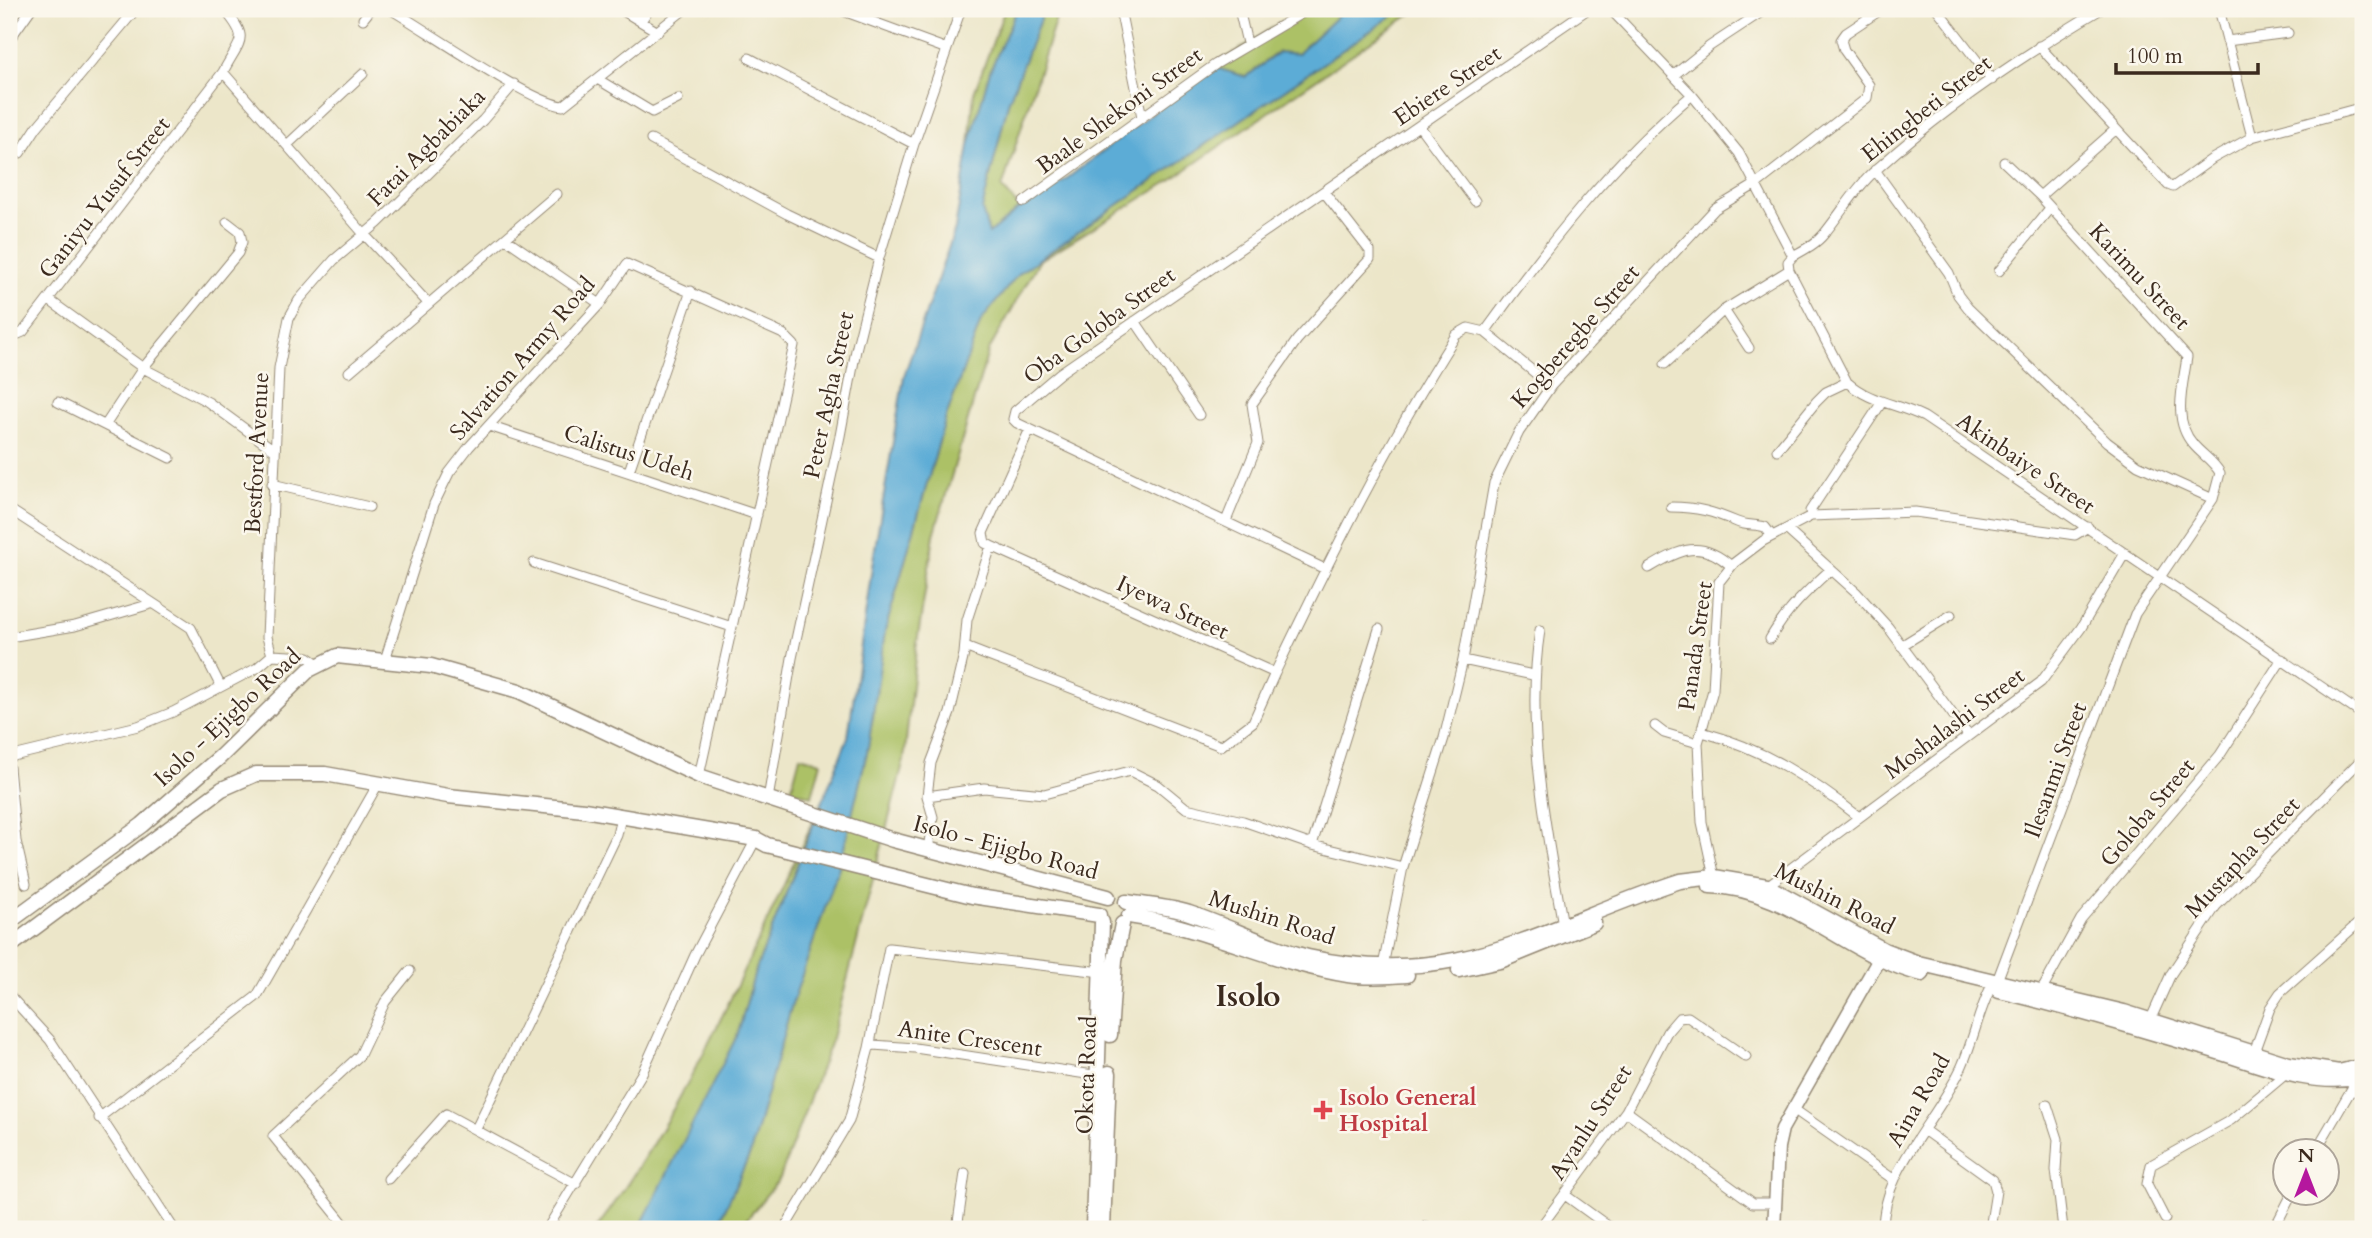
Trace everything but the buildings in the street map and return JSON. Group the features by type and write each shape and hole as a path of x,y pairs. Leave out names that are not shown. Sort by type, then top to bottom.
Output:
{"main road":[{"name":"Isolo - Ejigbo Road","path":"9,922 142,825 318,664 337,656 385,660 454,671 519,691 699,776 892,840 1108,897"},
{"path":"208,767 222,789"},
{"name":"Isolo - Ejigbo Road","path":"9,947 222,789 256,774 278,772 325,774 379,784 621,817 762,842 972,896 1100,918"},
{"name":"Mushin Road","path":"1126,914 1186,913 1307,956 1383,966 1418,966 1460,961 1537,937 1670,884 1714,877 1742,879 1767,886 1884,950 1918,963 1993,985 2359,1078"},
{"name":"Mushin Road","path":"1126,914 1184,925 1278,957 1349,975 1418,975 1500,961 1653,899 1699,886 1717,886 1764,896 1879,959 1915,972 2042,990 2286,1074 2318,1081 2359,1078"},
{"path":"1093,1229 1100,1076 1102,972 1100,918 1101,902 1108,897 1117,897 1126,914 1114,927 1100,918"},
{"name":"Okota Road","path":"1103,1229 1111,1008 1115,960 1126,914"}],"street":[{"path":"9,40 31,9"},
{"path":"20,153 37,127 113,40 135,9"},
{"name":"Ganiyu Yusuf Street","path":"9,338 23,332 223,72 242,38 241,30 224,9"},
{"path":"363,19 371,9"},
{"path":"390,9 514,84 554,105 563,106 685,9"},
{"path":"620,9 658,32"},
{"path":"641,21 649,9"},
{"path":"838,9 947,49"},
{"name":"Peter Agha Street","path":"774,801 792,658 856,349 879,258 914,144 961,9"},
{"path":"1120,9 1142,117"},
{"path":"1239,9 1247,43"},
{"name":"Baale Shekoni Street","path":"1024,202 1247,43 1309,9"},
{"name":"Ebiere Street","path":"1395,143 1588,9"},
{"path":"1610,9 1692,94 1740,153 1758,183 1793,256 1788,262 1789,270 1847,382 1826,392 1777,450"},
{"path":"1674,75 1710,46 1766,9"},
{"name":"Kogberegbe Street","path":"1383,966 1403,867 1444,738 1463,660 1494,483 1519,432 1551,386 1715,209 1758,183 1867,98 1869,85 1844,50 1841,40 1846,33 1882,9"},
{"path":"1937,9 1992,80"},
{"name":"Ehingbeti Street","path":"1793,256 1823,235 1847,199 1875,170 1921,130 2039,46 2101,9"},
{"path":"2219,9 2252,137"},
{"path":"2227,41 2288,33"},
{"path":"2039,46 2115,130 2173,187 2212,159 2252,137 2363,107"},
{"path":"749,58 914,144"},
{"path":"223,72 363,233 428,303"},
{"path":"287,145 363,74"},
{"path":"599,80 652,112 678,99"},
{"name":"Fatai Agbabiaka","path":"363,233 379,223 483,120 514,84"},
{"path":"1485,332 1550,243 1584,202 1655,126 1692,94"},
{"path":"1420,127 1475,201"},
{"path":"2040,196 2115,130"},
{"path":"651,141 787,214 879,258"},
{"name":"Oba Goloba Street","path":"1030,429 1013,419 1015,411 1060,373 1395,143"},
{"name":"Karimu Street","path":"2004,162 2040,196 2187,357 2180,413 2183,431 2214,463 2220,473 2213,499 2162,578"},
{"path":"1875,170 1949,273 1958,295 1968,308 2107,442 2138,465 2213,499"},
{"path":"1226,521 1258,443 1252,404 1297,340 1370,259 1370,251 1324,191"},
{"path":"349,372 557,194"},
{"path":"1999,271 2050,208"},
{"path":"106,424 144,368 238,253 242,242 240,232 227,222"},
{"name":"Bestford Avenue","path":"272,655 267,638 272,484 279,368 289,318 299,300 334,260 363,233"},
{"path":"506,239 600,304"},
{"name":"Salvation Army Road","path":"385,660 434,504 449,473 600,304 627,264 691,290 783,334 794,345 757,515"},
{"path":"1665,364 1724,310 1789,270"},
{"path":"629,471 691,290"},
{"path":"48,300 144,368 208,402 274,450"},
{"path":"1724,310 1749,348"},
{"path":"1135,321 1199,415"},
{"path":"965,647 1222,746 1253,722 1325,569 1389,447 1455,335 1468,328 1485,332 1551,386"},
{"name":"Akinbaiye Street","path":"1847,382 1858,392 1882,402 1899,405 1924,417 2363,715"},
{"path":"58,402 170,457"},
{"path":"1882,402 1845,454 1810,511 1811,516 1915,512 2075,534 2088,527"},
{"name":"Calistus Udeh","path":"489,426 757,515"},
{"path":"928,849 933,817 927,796 931,763 950,713 965,647 967,620 991,546 985,543 983,533 1030,429 1325,569"},
{"path":"272,484 369,507"},
{"path":"1671,507 1695,507 1722,513 1740,523 1765,527 1772,536"},
{"path":"9,509 195,633 220,685"},
{"path":"699,776 757,515"},
{"name":"Panada Street","path":"1714,877 1702,822 1698,743 1713,690 1718,582 1731,566 1772,536 1811,516"},
{"path":"1786,528 1856,592 1901,646 1968,735"},
{"name":"Iyewa Street","path":"991,546 1275,674"},
{"path":"1649,568 1692,548 1713,553 1731,566"},
{"name":"Moshalashi Street","path":"1767,886 2041,682 2081,628 2125,553"},
{"path":"534,563 732,627"},
{"path":"1770,639 1781,619 1805,592 1830,570"},
{"name":"Ilesanmi Street","path":"1993,985 2135,614 2162,578"},
{"path":"9,636 75,626 150,604"},
{"path":"1901,646 1951,615"},
{"path":"1312,845 1379,629"},
{"path":"1540,630 1533,675 1545,817 1563,925"},
{"path":"9,757 138,726 173,712 220,685 257,668 272,655 308,657 318,664"},
{"name":"Goloba Street","path":"2042,990 2081,919 2220,755 2282,659"},
{"path":"1463,660 1533,675"},
{"path":"1655,726 1664,733 1698,743"},
{"path":"1702,732 1739,742 1767,754 1859,817"},
{"name":"Mustapha Street","path":"2148,1025 2172,974 2216,906 2363,758"},
{"path":"9,767 16,841 26,884"},
{"path":"927,796 984,788 1044,794 1130,771 1158,785 1186,808 1243,821 1312,845 1403,867"},
{"path":"99,1118 257,996 379,784"},
{"path":"476,1129 617,835 621,817"},
{"path":"547,1229 642,1073 695,955 762,842"},
{"path":"2254,1052 2270,1009 2280,993 2363,919"},
{"path":"869,1048 889,948 1102,972"},
{"path":"1774,1229 1778,1147 1792,1108 1879,959"},
{"path":"348,1229 273,1136 360,1055 385,1002 410,971"},
{"name":"Aina Road","path":"1883,1229 1885,1199 1893,1179 1925,1131 1962,1066 1993,985"},
{"path":"9,995 50,1040 174,1229"},
{"name":"Ayanlu Street","path":"1539,1229 1626,1111 1667,1032 1679,1018 1688,1017 1746,1057"},
{"name":"Anite Crescent","path":"784,1229 849,1121 869,1048 876,1044 1100,1076"},
{"path":"2165,1219 2147,1184 2151,1165 2231,1120 2286,1074"},
{"path":"2359,1078 2363,1096"},
{"path":"2324,1136 2359,1078"},
{"path":"2046,1105 2058,1139 2056,1170 2063,1229"},
{"path":"1792,1108 1893,1179"},
{"path":"1626,1111 1752,1203 1774,1203"},
{"path":"388,1180 446,1114 576,1184"},
{"path":"1925,1131 1993,1180 1996,1191 1990,1229"},
{"path":"957,1229 965,1172"},
{"path":"1565,1195 1612,1229"},
{"path":"2274,1229 2286,1206"}],"green space":[{"path":"1005,9 1017,9 990,71 969,145 974,93"},
{"path":"1044,9 1059,9 1002,188 1020,208 989,234 982,210 1008,103"},
{"path":"1301,9 1345,9 1297,54 1278,52 1246,77 1213,67"},
{"path":"1401,9 1418,9 1165,184 1039,261 988,352 934,535 916,649 904,760 832,1038 780,1178 739,1229 716,1229 750,1154 792,1004 840,864 868,748 885,631 946,417 981,321 1019,273"},
{"path":"800,756 821,762 812,796 791,790"},
{"path":"821,804 755,972 738,1034 645,1220 639,1229 596,1229 662,1129 691,1076 719,1023"}],"water":[{"path":"1017,9 1044,9 1008,103 982,210 989,234 1020,208 1053,189 1213,67 1246,77 1279,52 1297,54 1345,9 1402,9 1019,273 981,321 946,417 885,631 868,748 840,864 792,1004 750,1154 716,1229 639,1229 738,1034 755,972 848,737 873,560 904,376 955,229 969,145 990,71"}],"place":[{"name":"Isolo General Hospital","path":"1323,1110"}],"district":[{"name":"Isolo","path":"1248,996"}]}
